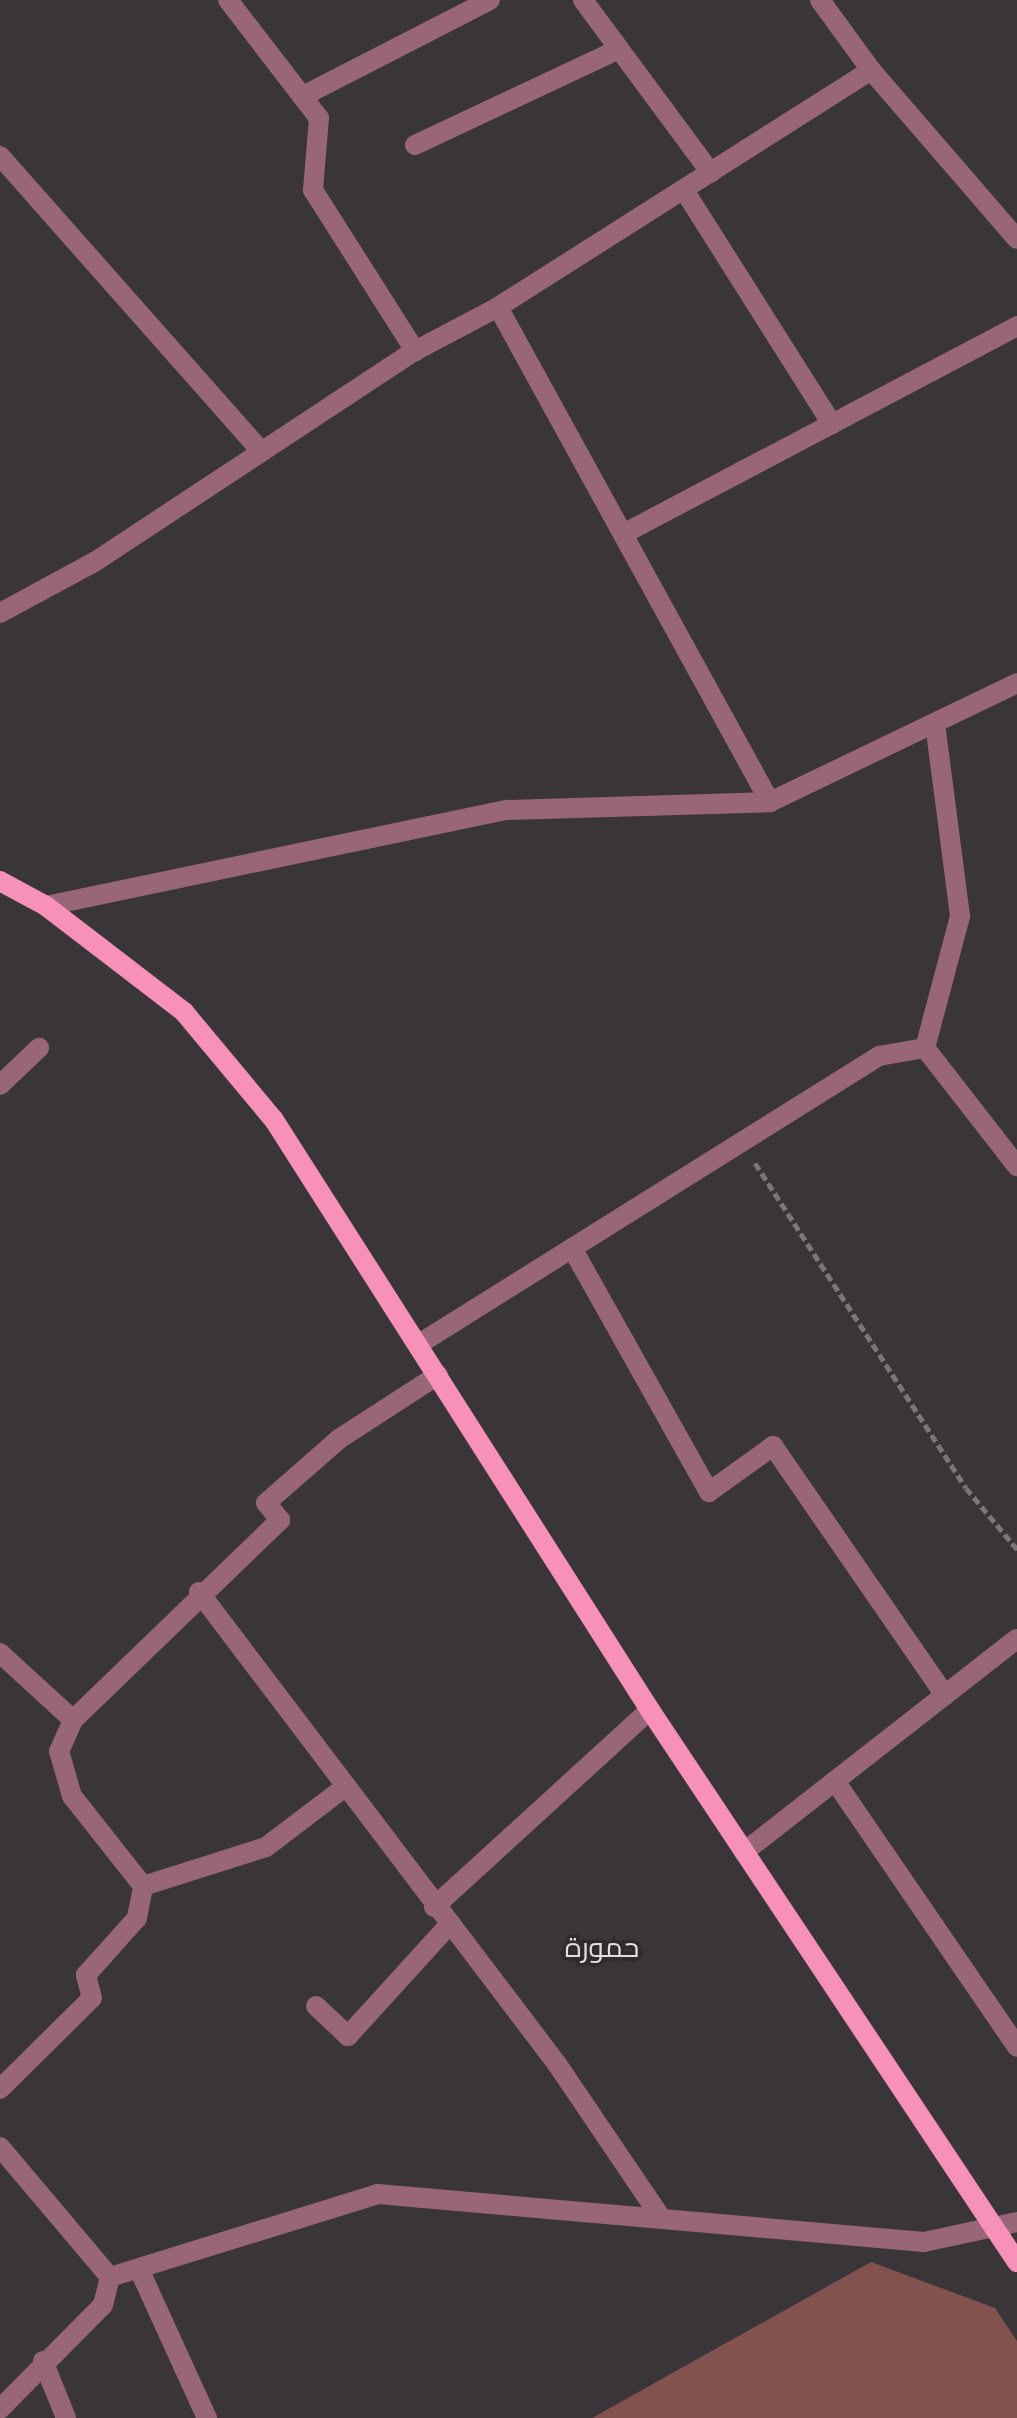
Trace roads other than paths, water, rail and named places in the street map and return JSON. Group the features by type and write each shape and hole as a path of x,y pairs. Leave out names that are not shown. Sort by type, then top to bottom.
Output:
{"main road":[{"path":"0,881 46,906 184,1012 274,1120 650,1710 1017,2262"}],"street":[{"path":"228,0 319,118 313,190 415,351"},
{"path":"303,96 490,0"},
{"path":"583,0 711,173"},
{"path":"820,0 871,70 1017,239"},
{"path":"415,145 619,49"},
{"path":"0,613 96,561 415,351 498,307 871,70"},
{"path":"0,156 262,452"},
{"path":"684,190 832,424"},
{"path":"498,307 770,802"},
{"path":"623,534 1017,326"},
{"path":"46,906 507,810 770,802 1017,683"},
{"path":"925,1048 960,916 935,724"},
{"path":"0,1085 39,1048"},
{"path":"419,1344 879,1056 925,1048"},
{"path":"925,1048 1017,1166"},
{"path":"572,1248 709,1492 773,1446 945,1695"},
{"path":"0,2089 92,1998 86,1975 137,1918 143,1886 72,1796 59,1751 73,1720 199,1592 280,1520 266,1503 339,1439 438,1375"},
{"path":"199,1592 434,1907 557,2064 662,2219"},
{"path":"744,1852 1017,1639"},
{"path":"0,1653 73,1720"},
{"path":"434,1907 650,1710"},
{"path":"835,1781 1017,2047"},
{"path":"143,1886 266,1847 345,1787"},
{"path":"316,2006 348,2036 449,1925"},
{"path":"0,2147 110,2277"},
{"path":"110,2277 378,2194 924,2242 1017,2222"},
{"path":"139,2269 207,2418"},
{"path":"0,2409 43,2361 103,2305 110,2277"},
{"path":"43,2361 66,2418"}],"district":[{"name":"حمورة","path":"602,1947"}]}
